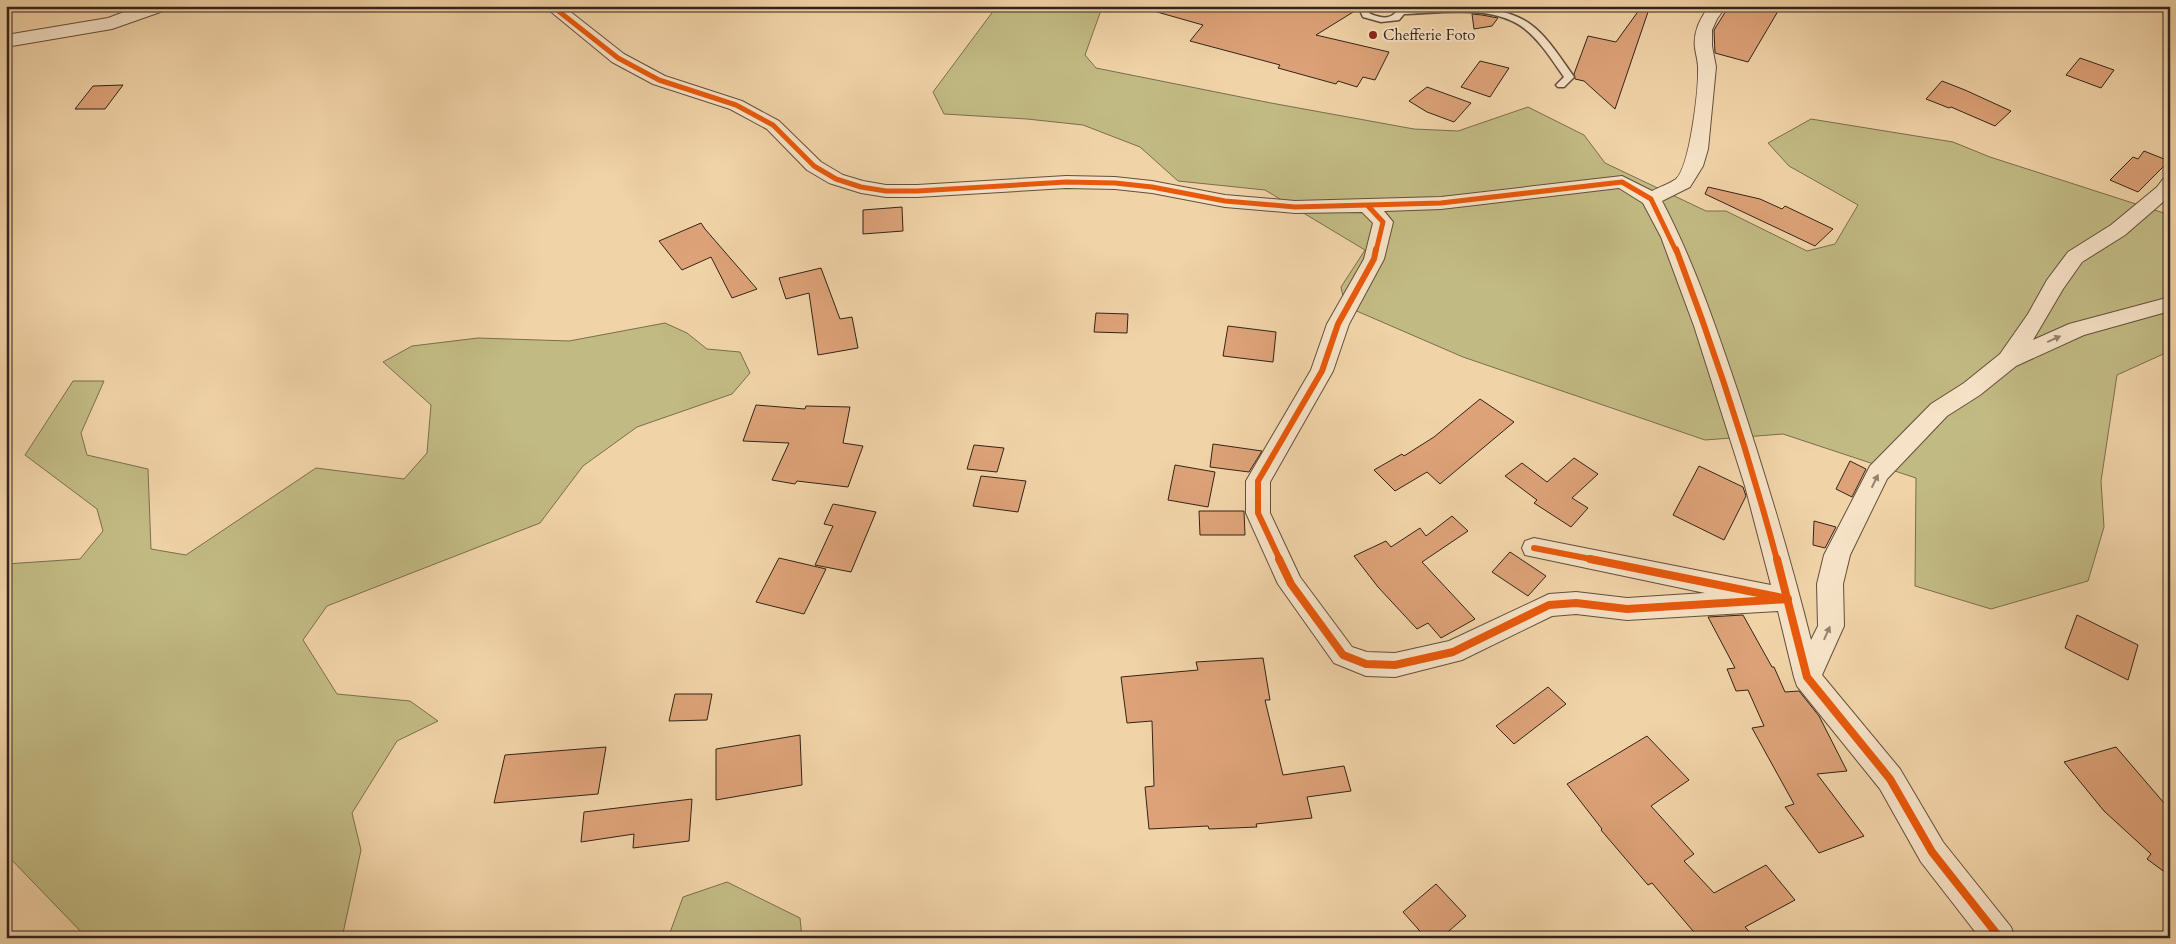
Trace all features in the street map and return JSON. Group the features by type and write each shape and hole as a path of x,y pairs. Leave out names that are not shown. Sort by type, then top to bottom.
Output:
{"street":[{"path":"6,41 112,23 159,6"},
{"path":"552,6 618,58 659,80 736,105 773,125 814,166 836,179 861,187 886,191 917,192 1066,182 1115,183 1152,187 1225,201 1295,208 1441,203 1622,182 1651,199 1671,237 1705,326 1757,486 1788,599 1806,677 1890,778 1932,852 2000,938"},
{"path":"1651,199 1684,183 1694,166 1699,149 1707,67 1703,46 1704,30 1718,6"},
{"path":"2008,360 2036,318 2054,284 2075,257 2118,230 2164,192 2170,183"},
{"path":"1368,206 1383,222 1374,259 1338,324 1322,371 1258,481 1258,513 1291,584 1343,654 1366,664 1396,665 1453,652 1548,605 1576,603 1627,609 1788,599"},
{"path":"1806,677 1830,626 1830,584 1837,555 1878,473 1939,410 1972,389 2008,360 2077,329 2170,304"},
{"path":"1534,548 1788,599"}],"lane":[{"path":"1362,6 1364,13 1368,16 1382,20 1396,18 1400,9 1485,12 1508,15 1525,25 1545,44 1569,77 1561,85"}],"shaded area":[{"path":"997,6 1106,6 1100,13 1085,55 1096,68 1271,103 1414,129 1458,131 1528,107 1584,135 1605,163 1706,211 1726,211 1807,251 1835,244 1858,205 1789,166 1768,143 1811,119 1953,142 1990,157 2170,215 2170,351 2117,375 2101,481 2104,527 2088,581 1991,609 1915,586 1916,478 1783,434 1705,440 1463,357 1345,306 1341,287 1365,250 1265,190 1178,181 1140,147 1083,125 1027,119 944,114 933,92"},
{"path":"665,323 687,333 707,349 740,352 750,373 732,394 637,427 583,466 540,523 327,606 303,640 337,694 410,701 438,721 397,741 352,813 361,850 342,938 87,938 6,854 6,564 80,559 103,531 97,509 25,455 73,381 104,381 81,433 87,455 148,469 151,549 186,555 316,468 404,479 427,453 431,405 383,362 412,346 478,338 569,341"},
{"path":"727,882 800,918 802,938 668,938 683,897"}],"building":[{"path":"1158,6 1356,6 1358,9 1316,35 1389,52 1375,80 1363,77 1357,87 1338,81 1336,84 1278,68 1280,65 1190,41 1203,25 1157,12"},
{"path":"1642,6 1650,6 1615,109 1584,81 1575,79 1574,74 1588,36 1616,42"},
{"path":"1729,6 1781,6 1748,62 1715,53 1714,30"},
{"path":"1472,14 1498,18 1492,26 1474,29"},
{"path":"2080,58 2114,70 2101,88 2066,75"},
{"path":"1480,61 1509,68 1490,97 1461,87"},
{"path":"1942,81 2011,111 1995,126 1951,107 1949,108 1926,99"},
{"path":"123,85 105,109 75,109 93,86"},
{"path":"1427,87 1471,103 1454,122 1427,112 1409,101"},
{"path":"2144,151 2169,161 2138,192 2110,180 2133,157 2138,159"},
{"path":"1708,187 1760,199 1782,209 1785,206 1833,229 1815,246 1705,194"},
{"path":"902,207 903,231 863,234 863,210"},
{"path":"701,223 757,289 732,298 711,257 682,270 659,241"},
{"path":"821,268 840,319 852,317 858,348 818,355 809,293 786,299 779,278"},
{"path":"1096,313 1128,314 1127,333 1094,332"},
{"path":"1228,326 1276,332 1273,362 1223,356"},
{"path":"1480,399 1514,422 1440,484 1427,472 1395,491 1374,470 1402,454 1404,456 1434,437"},
{"path":"756,405 805,409 806,406 850,407 843,443 863,446 848,487 797,481 795,484 772,480 789,443 743,441"},
{"path":"1213,444 1262,451 1249,472 1210,467"},
{"path":"974,445 1004,448 997,472 967,469"},
{"path":"1574,458 1598,474 1572,498 1588,508 1571,527 1534,503 1537,500 1505,476 1522,463 1547,482"},
{"path":"1850,461 1866,469 1852,497 1836,489"},
{"path":"1175,465 1215,472 1208,507 1168,500"},
{"path":"1699,466 1743,487 1746,496 1724,540 1673,515"},
{"path":"981,476 1026,481 1018,512 973,506"},
{"path":"833,504 876,512 851,572 815,565 833,526 824,524"},
{"path":"1199,511 1244,511 1245,535 1200,535"},
{"path":"1452,516 1468,531 1422,562 1475,619 1441,638 1428,623 1417,629 1378,587 1354,556 1386,541 1391,547 1420,528 1426,536"},
{"path":"1814,521 1836,527 1825,548 1813,545"},
{"path":"1510,552 1546,576 1528,596 1492,572"},
{"path":"779,558 826,569 804,614 756,602"},
{"path":"1743,615 1772,667 1774,667 1785,692 1799,691 1819,716 1847,771 1817,774 1864,836 1819,853 1785,807 1794,804 1752,728 1764,726 1748,690 1736,691 1727,669 1735,668 1708,617"},
{"path":"2077,615 2138,645 2128,680 2065,648"},
{"path":"1263,658 1270,700 1265,700 1283,775 1344,766 1351,791 1307,797 1312,818 1256,824 1257,827 1209,829 1208,826 1149,829 1145,787 1154,786 1152,721 1127,723 1121,677 1198,670 1196,662"},
{"path":"1548,687 1566,704 1514,744 1496,726"},
{"path":"675,694 712,694 707,720 669,721"},
{"path":"800,735 802,785 716,800 716,749"},
{"path":"1647,736 1689,780 1651,806 1694,854 1684,861 1714,893 1766,865 1795,900 1745,927 1755,938 1699,938 1652,883 1648,885 1601,830 1567,784"},
{"path":"606,747 598,794 494,803 505,755"},
{"path":"2116,747 2170,810 2170,876 2147,859 2151,854 2104,811 2064,762"},
{"path":"692,799 689,841 633,848 634,834 581,842 584,812"},
{"path":"1436,884 1466,916 1441,938 1426,938 1403,912"}],"cycle path":[{"path":"552,6 618,58 659,80 736,105 773,125 814,166 836,179 861,187 886,191 917,191 1066,182 1115,183 1152,187 1225,201 1295,207 1441,203 1622,182 1651,199 1671,237 1705,326 1757,486 1807,677 1890,779 1932,852 2000,938"},
{"path":"1368,206 1383,222 1374,259 1338,324 1322,371 1258,481 1258,513 1291,584 1343,655 1366,664 1395,665 1453,652 1549,605 1576,603 1627,609 1788,599 1534,548"}],"place":[{"name":"Chefferie Foto","path":"1373,35"}]}
